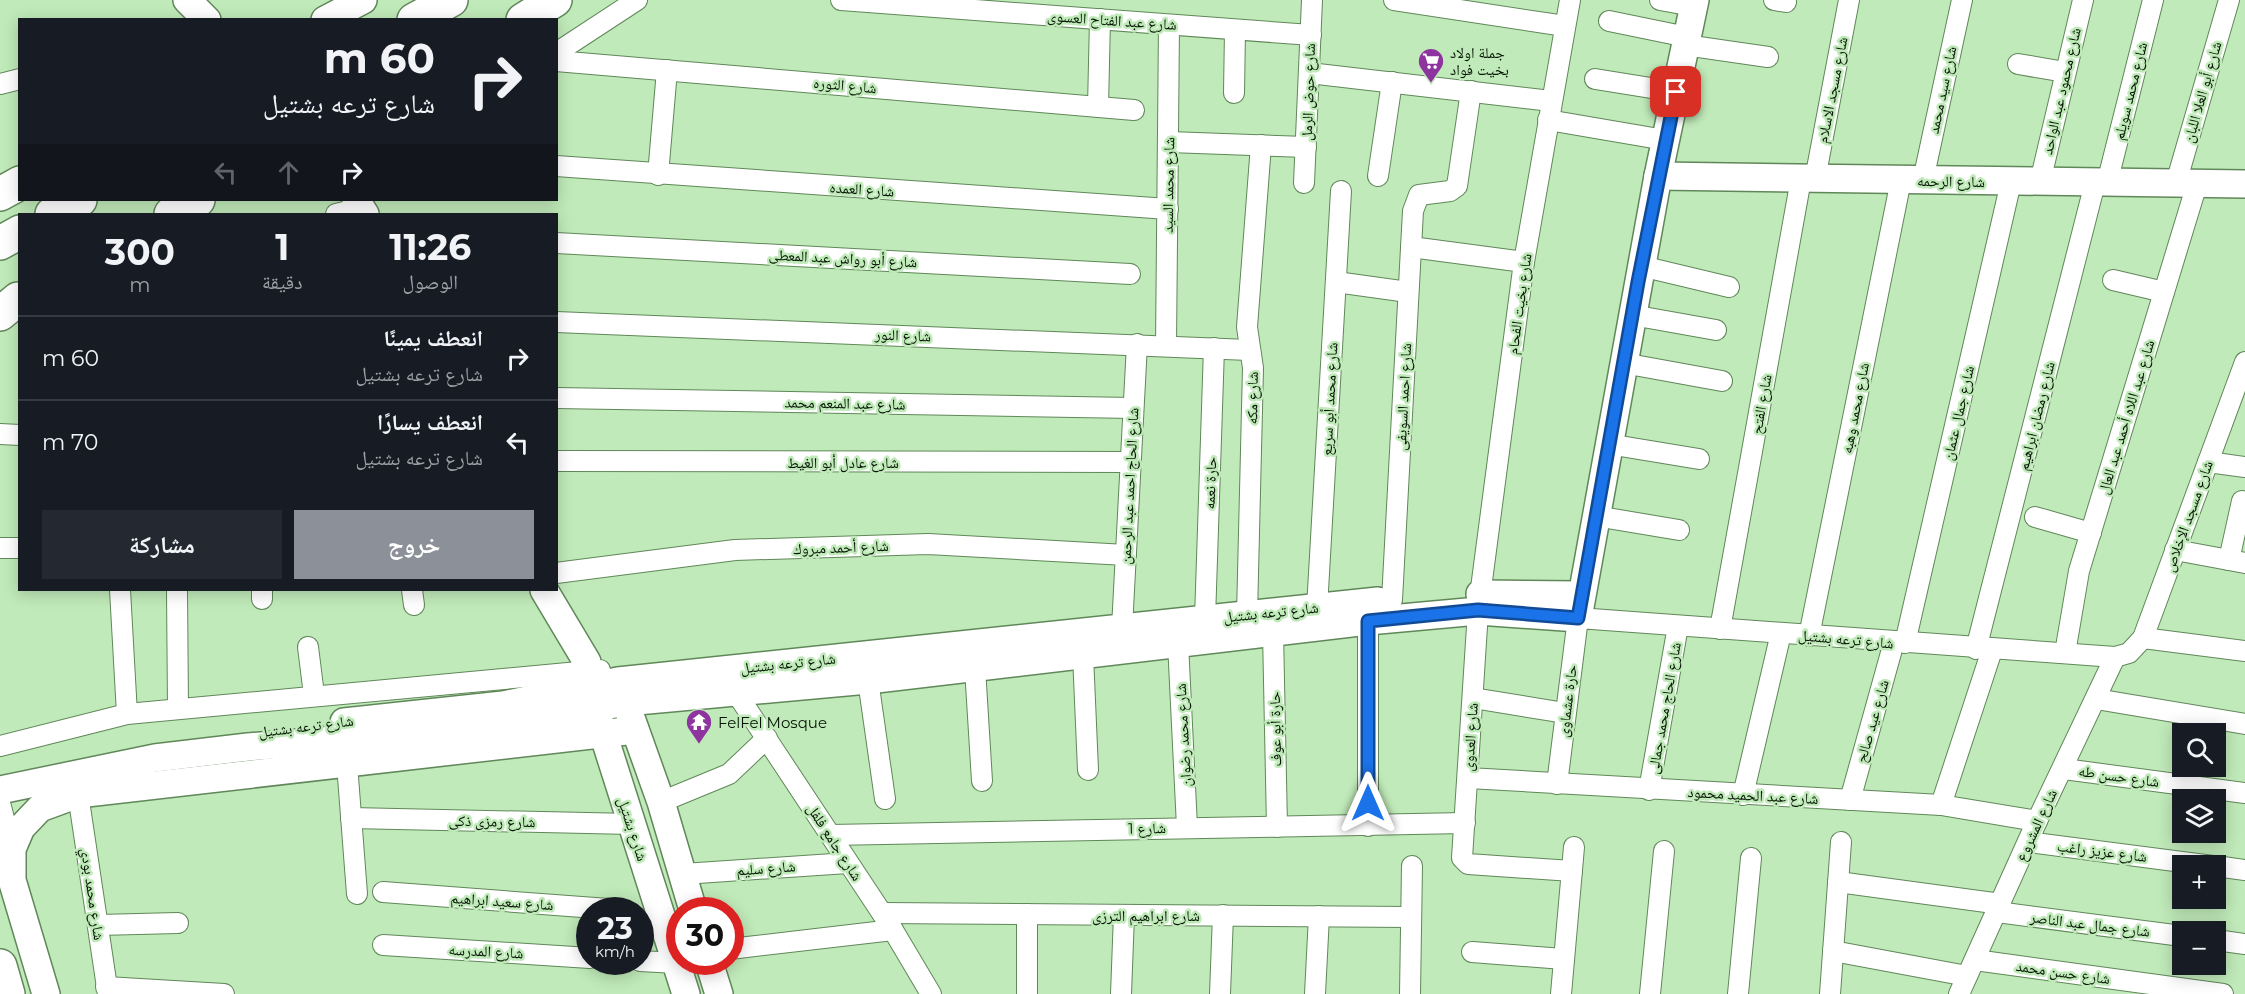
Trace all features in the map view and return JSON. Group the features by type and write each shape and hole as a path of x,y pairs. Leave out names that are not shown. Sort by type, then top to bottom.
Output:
{"highway":[{"path":"418,18 451,0"},
{"path":"526,18 555,0"},
{"path":"0,194 18,184"},
{"path":"54,213 78,201"},
{"path":"173,213 196,201"},
{"path":"0,243 18,233"},
{"path":"0,966 8,994"}],"street":[{"path":"329,18 363,0"},
{"path":"558,52 637,0"},
{"name":"شارع عبد الفتاح العسوى","path":"841,0 1311,35"},
{"name":"شارع حوض الرمل","path":"1304,183 1312,0"},
{"path":"1394,0 1565,26"},
{"name":"شارع بخيت الفحام","path":"1479,602 1524,261 1570,0"},
{"path":"1579,607 1658,176 1694,3 1660,0"},
{"name":"شارع مسجد الاسلام","path":"1808,179 1849,0"},
{"name":"شارع سيد محمد","path":"1912,180 1962,0"},
{"name":"شارع محمود عبد الواحد","path":"2040,182 2083,0"},
{"name":"شارع محمد سويلم","path":"2101,183 2152,0"},
{"name":"شارع أبو العلا اللبان","path":"2187,183 2229,0"},
{"path":"1098,106 1100,19"},
{"path":"1609,21 1686,41 1768,57"},
{"name":"شارع محمد السيد","path":"1166,346 1169,25"},
{"path":"1234,93 1235,30"},
{"name":"شارع الثوره","path":"558,61 1134,110"},
{"path":"2018,64 2066,72"},
{"path":"658,175 667,70"},
{"path":"1309,73 1471,92 1665,140"},
{"path":"1595,79 1676,92"},
{"path":"0,84 18,80"},
{"path":"1378,176 1392,82"},
{"name":"شارع احمد السويفى","path":"1392,600 1414,203 1419,195 1450,191 1456,186 1471,92"},
{"path":"1169,142 1306,147"},
{"name":"شارع مكه","path":"1247,615 1253,368 1247,327 1261,146"},
{"name":"شارع العمده","path":"558,166 1168,209"},
{"path":"0,180 18,171"},
{"name":"شارع الرحمه","path":"1658,176 2245,184"},
{"name":"شارع الفتح","path":"1720,628 1808,179"},
{"name":"شارع محمد وهبه","path":"1809,636 1912,180"},
{"name":"شارع جمال عثمان","path":"1899,643 2012,182"},
{"name":"شارع رمضان ابراهيم","path":"1941,805 1984,650 2101,183"},
{"name":"شارع عبد اللاه أحمد عبد العال","path":"2065,653 2079,571 2164,292 2187,183"},
{"name":"شارع محمد أبو سريع","path":"1317,608 1341,191"},
{"path":"340,213 361,207"},
{"name":"شارع أبو رواش عبد المعطى","path":"558,243 1130,274"},
{"path":"1411,247 1524,261"},
{"path":"1641,266 1730,287"},
{"path":"2113,280 2164,292"},
{"path":"1336,282 1408,292"},
{"path":"1632,315 1716,330"},
{"name":"شارع النور","path":"558,322 1249,350"},
{"name":"شارع الحاج احمد عبد الرحمن","path":"1122,628 1137,344"},
{"name":"حارة نعمه","path":"1205,618 1214,348"},
{"path":"1623,363 1722,381"},
{"name":"شارع مسجد الإخلاص","path":"2143,638 2243,372"},
{"name":"شارع عبد المنعم محمد","path":"558,398 1133,408"},
{"path":"0,435 18,435"},
{"path":"1608,444 1699,459"},
{"name":"شارع عادل أبو الغيط","path":"558,462 1130,462"},
{"path":"2208,462 2245,467"},
{"path":"2175,550 2237,561 2242,501"},
{"path":"1595,516 1679,530"},
{"path":"2035,517 2091,533"},
{"name":"شارع أحمد مبروك","path":"558,573 735,550 928,544 1126,555"},
{"path":"0,548 18,548"},
{"path":"120,591 127,714"},
{"path":"177,591 178,708"},
{"name":"شارع بشتيل","path":"545,591 600,683 635,730 661,802 689,897"},
{"name":"شارع ترعه بشتيل","path":"0,746 127,714 178,708 314,695 600,683 1392,600 1579,607 1678,626 1984,650 2115,657"},
{"name":"شارع ترعه بشتيل","path":"10,778 248,747 487,727 600,683 735,691 868,681 1368,621 1479,602"},
{"name":"شارع العدوى","path":"1479,602 1462,858 1465,863 1572,871"},
{"name":"حارة عشماوى","path":"1557,784 1579,607"},
{"path":"1368,621 1368,826"},
{"name":"شارع الحاج محمد جمالى","path":"1649,790 1678,626"},
{"name":"حارة أبو عوف","path":"1273,632 1277,827"},
{"path":"1743,795 1781,633"},
{"path":"2115,657 2128,653 2143,638 2245,651"},
{"name":"شارع عيد صالح","path":"1850,800 1899,643"},
{"name":"شارع محمد رضوان","path":"1178,644 1187,827"},
{"path":"308,647 314,695"},
{"path":"1083,655 1088,770"},
{"name":"شارع المشروع","path":"1967,977 2037,820 2064,769 2115,657"},
{"path":"975,668 982,781"},
{"path":"868,681 885,799"},
{"name":"شارع بشتيل","path":"600,683 603,735 632,824 647,897"},
{"name":"شارع جامع فلفل","path":"735,691 893,930 931,994"},
{"path":"1473,698 1565,713"},
{"path":"2096,699 2245,724"},
{"path":"12,849 21,828 40,807 78,794 635,730"},
{"path":"661,802 729,774 767,738"},
{"path":"347,764 357,894"},
{"name":"شارع حسن طه","path":"2064,769 2245,793"},
{"name":"شارع عبد الحميد محمود","path":"1467,778 1941,805 2037,820"},
{"name":"شارع محمد بودي","path":"78,794 107,990"},
{"path":"0,803 12,849 12,880 46,994"},
{"name":"شارع رمزى ذكى","path":"351,818 632,824"},
{"name":"شارع 1","path":"830,834 1464,823"},
{"path":"1830,994 1841,842"},
{"name":"شارع عزيز راغب","path":"2028,842 2172,861"},
{"path":"1561,994 1574,847"},
{"path":"1650,994 1664,851"},
{"path":"1738,994 1751,858"},
{"name":"شارع سليم","path":"682,874 848,862"},
{"path":"1410,994 1412,866"},
{"name":"شارع عزيز راغب","path":"2226,868 2245,870"},
{"name":"شارع جمال عبد الناصر","path":"1838,882 2172,934"},
{"name":"شارع سعيد ابراهيم","path":"383,892 576,907"},
{"name":"شارع ابراهيم الترزى","path":"882,913 1411,917"},
{"path":"1027,914 1027,994"},
{"path":"1121,994 1124,915"},
{"path":"1220,994 1223,915"},
{"path":"1315,994 1319,916"},
{"name":"شارع بشتيل","path":"654,921 666,944"},
{"path":"98,925 178,923"},
{"path":"744,947 893,930"},
{"path":"2226,941 2245,944"},
{"name":"شارع المدرسه","path":"383,945 576,957"},
{"name":"شارع حسن محمد","path":"1833,951 1967,977 2223,994"},
{"path":"1472,952 1564,959"},
{"name":"شارع بشتيل","path":"680,975 686,994"},
{"path":"713,975 720,994"},
{"path":"107,990 224,994"}],"place":[{"name":"جملة اولاد بخيت فواد","path":"1431,84"},
{"name":"FelFel Mosque","path":"699,745"}],"route":[{"path":"1368,803 1368,621 1478,610 1578,618 1580,595 1638,282 1676,92"}]}
